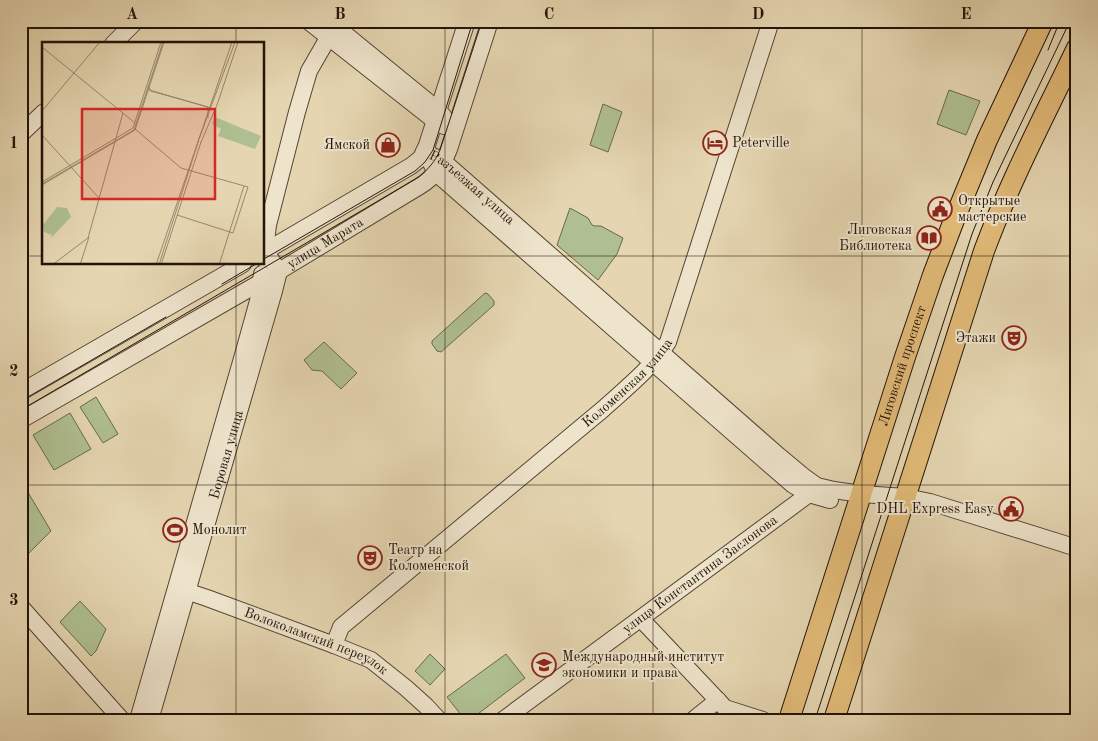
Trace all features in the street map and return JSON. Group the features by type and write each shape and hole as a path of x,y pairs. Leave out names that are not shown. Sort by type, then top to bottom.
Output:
{"main road":[{"name":"Лиговский проспект","path":"789,720 914,330 944,247 987,140 1042,21"},
{"path":"834,720 966,306 991,234 1015,176 1077,48"}],"street":[{"path":"115,42 136,21"},
{"path":"308,21 332,29 455,131"},
{"name":"улица Марата","path":"265,256 418,160 424,152 467,21"},
{"path":"440,167 449,149 490,21"},
{"name":"Коломенская улица","path":"334,645 341,628 602,410 657,358 668,342 771,21"},
{"name":"Боровая улица","path":"265,249 268,225 309,71 332,29"},
{"path":"21,134 42,114"},
{"name":"Разъезжая улица","path":"424,152 657,358 770,466 793,485 813,490"},
{"name":"улица Марата","path":"21,420 261,282 420,186 432,178 440,167"},
{"path":"265,258 279,271"},
{"path":"21,392 241,265"},
{"name":"Боровая улица","path":"150,720 258,301 263,265"},
{"name":"Боровая улица","path":"138,720 182,590 279,271"},
{"path":"813,490 834,490 860,500 906,497 934,503 1077,548"},
{"name":"улица Константина Заслонова","path":"503,720 813,490"},
{"name":"Волоколамский переулок","path":"182,590 371,660 412,693 439,720"},
{"path":"21,607 122,720"},
{"path":"641,619 725,708 763,720"},
{"path":"693,720 718,700"}],"green space":[{"path":"949,90 980,101 966,135 937,124"},
{"path":"603,104 622,112 608,152 590,145"},
{"path":"570,208 588,218 592,225 601,226 623,238 617,254 598,280 557,245"},
{"path":"485,293 494,301 494,305 441,352 437,351 432,341"},
{"path":"324,342 357,373 341,389 322,371 312,370 304,360"},
{"path":"96,397 118,434 103,443 80,407"},
{"path":"70,413 91,449 54,470 33,435"},
{"path":"23,484 51,531 21,561 21,485"},
{"path":"80,601 106,629 96,651 91,656 60,622"},
{"path":"430,654 445,669 430,685 415,671"},
{"path":"506,654 525,678 470,720 465,720 447,697"}],"tram line":[{"path":"265,258 415,171 425,162 433,150 473,21"},
{"path":"21,410 419,177 431,165 440,150 482,21"},
{"path":"1048,50 1057,28 1057,21"},
{"path":"815,720 972,234 993,182 1070,21"},
{"path":"222,284 254,265"},
{"path":"21,401 166,317"}],"place":[{"name":"Peterville","path":"715,143"},
{"name":"Ямской","path":"388,145"},
{"name":"Открытые мастерские","path":"940,209"},
{"name":"Лиговская Библиотека","path":"929,238"},
{"name":"Этажи","path":"1014,338"},
{"name":"DHL Express Easy","path":"1011,509"},
{"name":"Монолит","path":"175,530"},
{"name":"Театр на Коломенской","path":"370,558"},
{"name":"Международный институт экономики и права","path":"544,665"}]}
